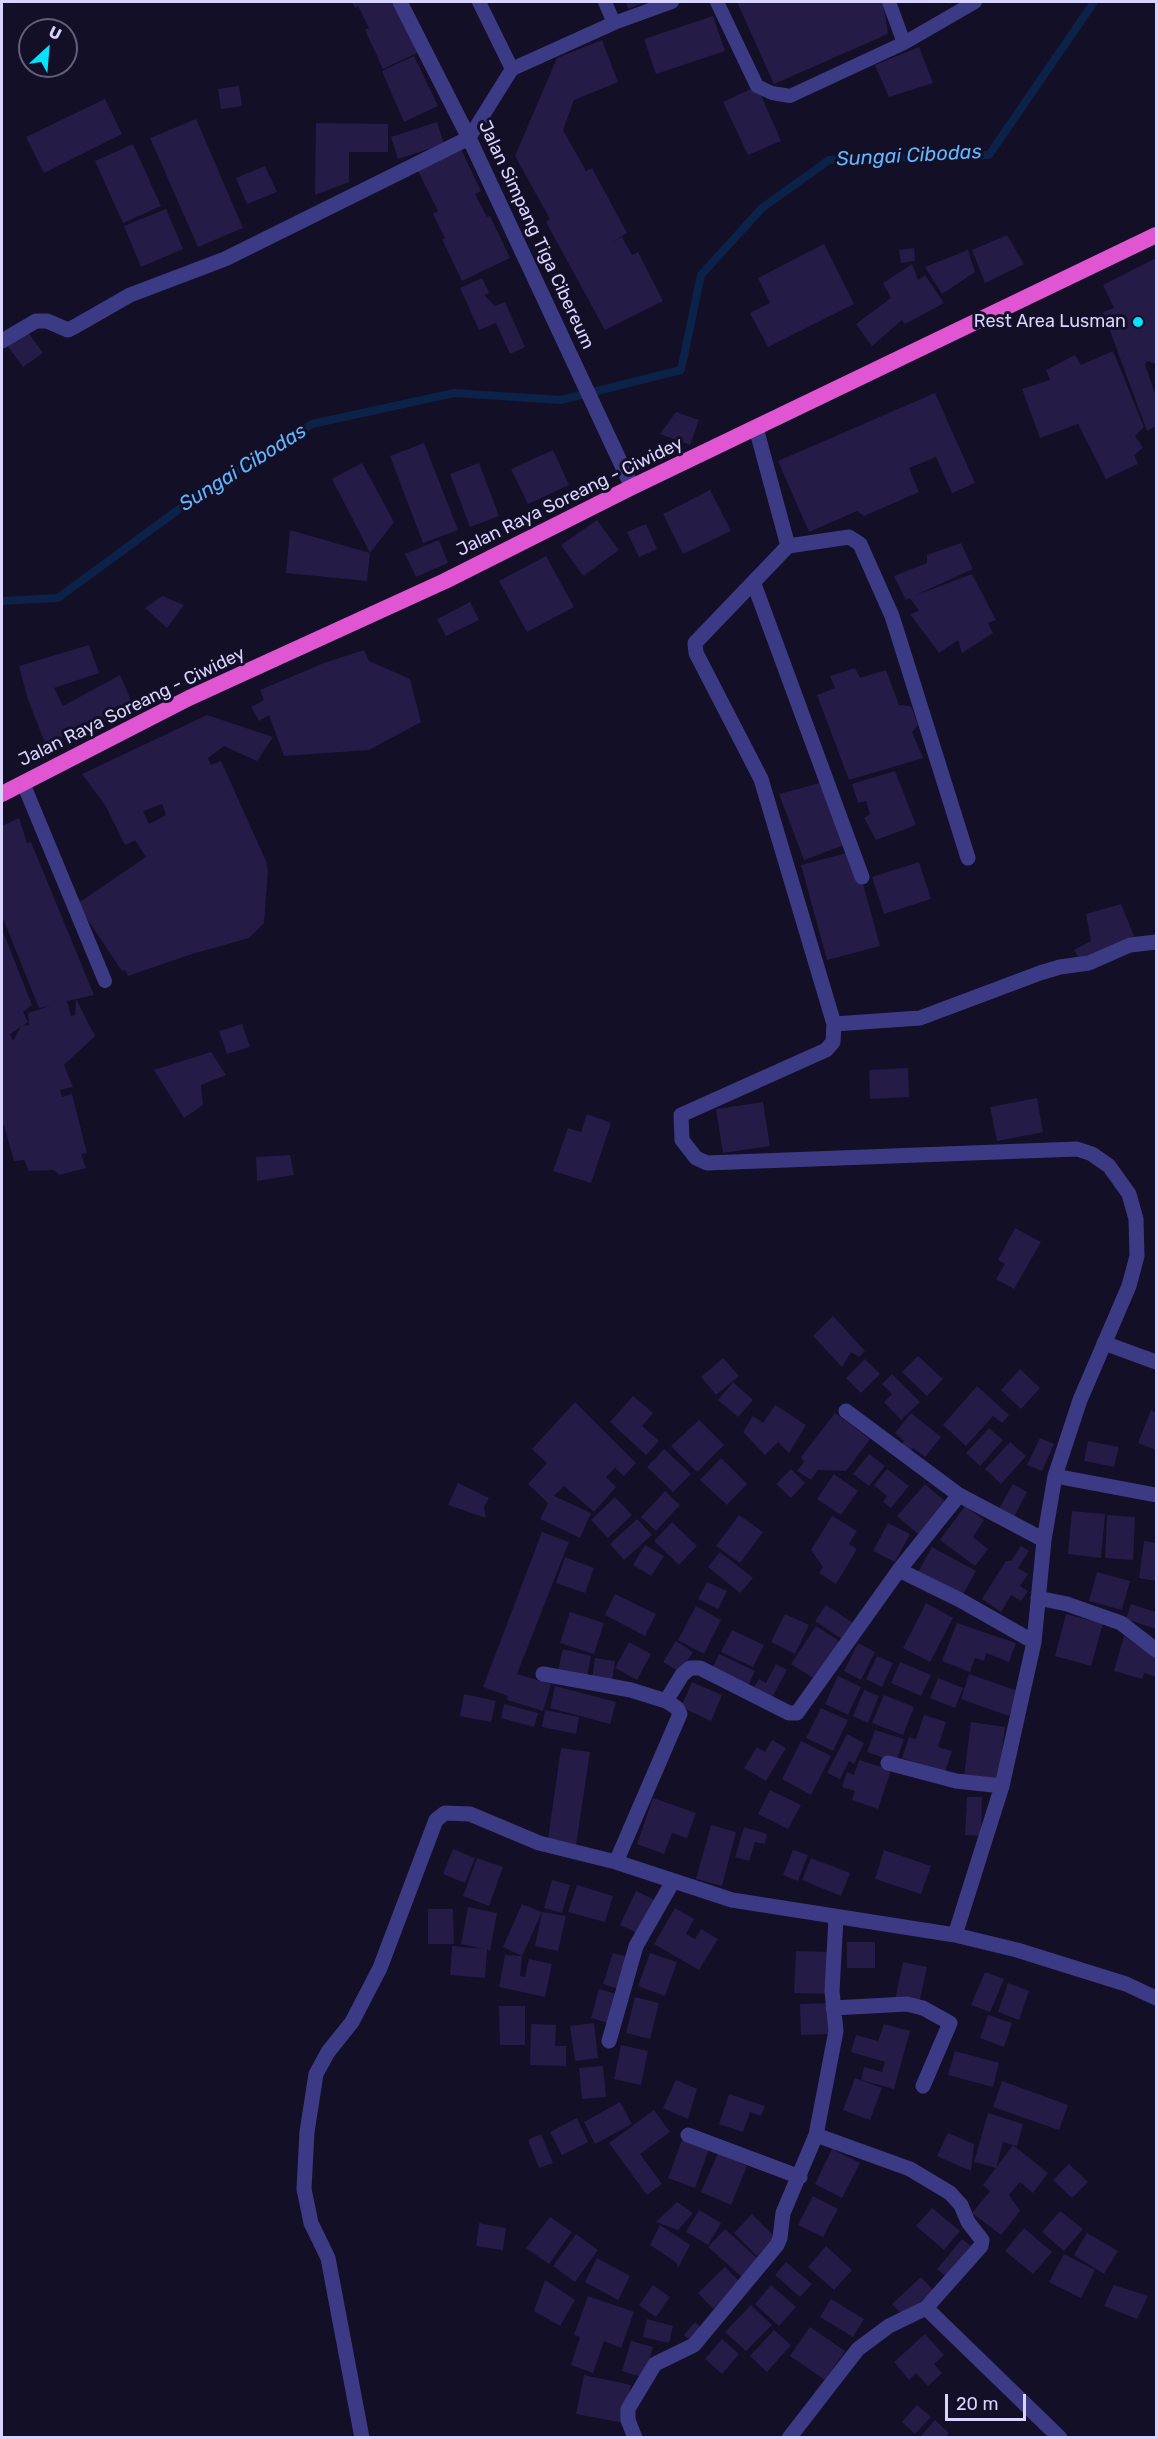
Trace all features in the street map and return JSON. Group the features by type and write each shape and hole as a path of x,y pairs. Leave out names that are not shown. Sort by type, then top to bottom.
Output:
{"highway":[{"name":"Jalan Raya Soreang - Ciwidey","path":"2,794 189,698 445,581 632,487 1156,235"}],"street":[{"name":"Jalan Simpang Tiga Cibereum","path":"400,2 469,138 632,487"},
{"path":"2,341 36,321 47,321 68,330 130,296 225,259 469,138"},
{"path":"756,428 788,546"},
{"path":"955,1935 1002,1786 1034,1642 1044,1540 1055,1476 1080,1400 1129,1286 1137,1256 1136,1219 1129,1194 1109,1166 1092,1154 1063,1148 707,1163 696,1158 682,1140 681,1115 826,1050 833,1041 834,1024 761,779 696,653 695,643 699,636 754,584 788,546 849,537 860,544 892,616 968,858"},
{"path":"754,584 862,877"},
{"path":"834,1024 920,1018 1050,970 1089,963 1130,945 1156,942"},
{"path":"1104,1343 1156,1362"},
{"path":"846,1411 959,1495 1044,1540"},
{"path":"1055,1476 1156,1495"},
{"path":"666,1701 682,1675 690,1668 700,1668 789,1713 797,1713 899,1570 959,1495"},
{"path":"899,1570 1034,1642"},
{"path":"1038,1598 1067,1604 1121,1623 1156,1650"},
{"path":"543,1674 631,1690 666,1701 680,1714 616,1862"},
{"path":"888,1763 956,1781 1002,1786"},
{"path":"363,2438 328,2258 311,2223 304,2189 307,2132 316,2074 328,2052 352,2022 380,1968 436,1820 445,1813 470,1814 538,1843 616,1862 672,1883 732,1900 955,1935 1017,1950 1125,1984 1156,1998"},
{"path":"609,2041 617,2005 636,1946 672,1883"},
{"path":"635,2438 628,2420 628,2409 655,2364 694,2346 777,2246 782,2231 783,2213 800,2177 816,2134 836,2031 833,2008 836,1918"},
{"path":"833,2008 907,2004 923,2008 950,2023 923,2086"},
{"path":"789,2438 858,2349 889,2326 926,2308 981,2246 980,2235 968,2222 961,2205 950,2193 910,2169 816,2134"},
{"path":"688,2135 800,2177"},
{"path":"926,2308 1060,2438"}],"lane":[{"path":"480,2 512,69"},
{"path":"605,2 614,23"},
{"path":"469,138 512,69 614,23 672,2"},
{"path":"717,2 757,86 772,93 790,96 904,43 975,2"},
{"path":"889,2 904,43"},
{"path":"23,783 105,981"}],"building":[{"path":"352,2 394,2 419,52 383,69 365,30 369,28 358,6 355,8"},
{"path":"626,2 646,2 628,9"},
{"path":"737,2 883,2 888,34 774,84"},
{"path":"713,16 725,51 656,74 644,39"},
{"path":"602,40 618,82 574,100 563,130 586,171 592,168 627,233 611,243 622,237 632,255 638,252 663,301 605,330 546,222 550,219 515,156 557,58"},
{"path":"919,47 933,83 889,97 875,65"},
{"path":"414,56 438,106 404,122 382,71"},
{"path":"239,86 242,106 221,109 218,89"},
{"path":"757,86 781,141 748,155 723,102"},
{"path":"105,99 122,134 44,173 26,137"},
{"path":"196,119 243,228 198,247 150,138"},
{"path":"437,122 444,144 398,159 391,137"},
{"path":"316,123 388,124 388,152 349,152 349,182 315,195"},
{"path":"133,144 161,206 123,223 95,161"},
{"path":"460,147 481,191 475,194 487,217 490,216 510,258 462,281 433,214 438,211 417,169"},
{"path":"265,166 277,192 247,204 236,178"},
{"path":"166,209 183,249 141,267 124,226"},
{"path":"1007,235 1024,264 985,283 972,250"},
{"path":"824,244 854,304 768,347 750,313 770,303 758,278"},
{"path":"914,248 915,261 901,263 899,250"},
{"path":"968,250 975,272 942,294 925,267"},
{"name":"Rest Area Lusman","path":"1156,258 1156,364 1147,361 1145,364 1156,397 1156,426 1147,431 1103,312 1114,308 1103,285"},
{"path":"912,264 918,280 925,275 944,303 905,324 902,320 872,346 856,324 891,298 883,283"},
{"path":"482,278 489,293 484,295 495,306 505,302 525,347 510,354 496,323 479,330 460,288"},
{"path":"27,331 43,353 23,367 7,345"},
{"path":"1113,351 1144,427 1135,436 1143,448 1134,455 1138,464 1106,479 1078,424 1040,438 1022,389 1050,380 1046,370 1075,355 1081,365"},
{"path":"935,393 975,483 952,493 936,457 909,468 919,492 864,516 857,511 809,532 778,461"},
{"path":"676,412 699,420 690,445 660,434"},
{"path":"424,443 458,530 423,543 390,456"},
{"path":"553,450 569,485 528,504 511,469"},
{"path":"362,463 394,522 370,553 332,479"},
{"path":"479,463 499,516 470,527 450,474"},
{"path":"710,490 731,531 683,554 663,514"},
{"path":"597,520 619,550 583,576 561,545"},
{"path":"646,524 657,549 639,557 627,532"},
{"path":"290,530 370,553 367,581 286,573"},
{"path":"439,540 448,563 416,577 405,554"},
{"path":"961,543 973,569 914,596 972,574 996,620 988,623 993,633 962,653 958,640 939,653 910,614 919,611 910,598 906,600 894,576 927,563 927,555"},
{"path":"546,556 574,607 527,632 499,581"},
{"path":"162,596 184,605 167,628 145,608"},
{"path":"470,602 479,620 446,636 437,619"},
{"path":"89,645 99,673 54,688 63,706 120,675 136,712 45,743 27,697 19,666"},
{"path":"364,650 369,661 410,679 421,722 369,750 284,756 269,715 259,721 251,707 264,700 260,690 324,663"},
{"path":"855,668 860,678 886,670 899,705 911,706 918,725 912,732 923,758 849,780 817,695 835,688 830,676"},
{"path":"207,715 273,737 257,761 224,746 208,758 211,765 221,761 266,861 268,871 264,923 249,938 192,954 128,976 125,970 122,971 77,904 146,857 135,840 125,845 105,805 82,774","holes":["162,804 166,815 149,824 143,811"]},
{"path":"895,771 916,825 876,840 864,818 870,814 866,801 858,803 852,784"},
{"path":"820,783 844,845 804,860 779,794"},
{"path":"19,818 27,843 31,842 94,995 76,999 95,1036 64,1065 73,1087 60,1090 62,1097 72,1094 87,1153 81,1154 86,1168 59,1175 54,1170 29,1171 24,1160 14,1161 4,1125 2,1126 2,929 32,1005 23,1012 28,1022 22,1026 29,1025 28,1013 50,1006 39,1008 2,916 2,826","holes":["76,999 75,1015 71,1016 67,1001","20,1027 13,1041 10,1034"]},
{"path":"854,851 880,946 827,960 801,865"},
{"path":"919,862 931,899 884,914 872,877"},
{"path":"1121,904 1134,936 1080,960 1074,950 1091,941 1086,914"},
{"path":"242,1024 250,1047 227,1054 219,1031"},
{"path":"211,1052 226,1075 201,1085 203,1105 184,1118 154,1070"},
{"path":"908,1068 909,1097 870,1099 869,1070"},
{"path":"1037,1098 1043,1132 997,1141 990,1107"},
{"path":"763,1102 770,1146 723,1153 716,1109"},
{"path":"587,1114 611,1123 591,1183 553,1171 568,1128 581,1132"},
{"path":"290,1155 294,1175 257,1181 256,1157"},
{"path":"1015,1228 1041,1242 1014,1289 996,1279 1005,1264 998,1260"},
{"path":"833,1316 865,1351 859,1357 851,1352 842,1367 813,1336"},
{"path":"918,1356 943,1379 927,1396 902,1372"},
{"path":"723,1358 739,1376 716,1395 701,1377"},
{"path":"865,1359 880,1374 861,1393 846,1378"},
{"path":"1020,1369 1040,1388 1021,1409 1001,1390"},
{"path":"892,1374 920,1402 901,1420 884,1402 892,1394 882,1384"},
{"path":"733,1382 753,1400 738,1417 718,1400"},
{"path":"977,1386 1009,1415 1002,1423 993,1416 966,1446 943,1425"},
{"path":"633,1396 653,1413 642,1426 659,1441 646,1455 610,1422"},
{"path":"575,1402 636,1463 624,1476 615,1468 606,1477 616,1487 594,1512 564,1486 554,1496 591,1513 580,1538 540,1519 548,1503 528,1484 547,1463 532,1449"},
{"path":"775,1405 806,1425 789,1453 778,1442 765,1455 743,1432 753,1416 763,1423"},
{"path":"1151,1410 1156,1413 1156,1450 1138,1443"},
{"path":"835,1413 870,1439 846,1471 818,1470 811,1480 797,1471 804,1462 801,1457"},
{"path":"911,1413 941,1437 925,1457 913,1448 908,1453 900,1446 904,1441 895,1433"},
{"path":"699,1420 724,1445 697,1472 671,1446"},
{"path":"989,1428 1003,1440 980,1466 966,1453"},
{"path":"1040,1438 1054,1444 1042,1471 1027,1465"},
{"path":"1088,1441 1119,1447 1114,1467 1084,1461"},
{"path":"1010,1442 1026,1456 1001,1484 985,1469"},
{"path":"664,1449 691,1474 673,1492 647,1467"},
{"path":"869,1454 885,1466 869,1486 853,1474"},
{"path":"721,1458 747,1484 727,1505 700,1480"},
{"path":"791,1469 805,1483 791,1498 776,1484"},
{"path":"887,1469 909,1486 891,1508 883,1502 887,1496 874,1485"},
{"path":"834,1474 858,1491 841,1515 817,1499"},
{"path":"458,1483 489,1498 484,1507 486,1518 448,1505"},
{"path":"925,1484 946,1502 918,1534 897,1516"},
{"path":"1013,1484 1027,1492 1012,1521 997,1512"},
{"path":"665,1491 680,1505 656,1531 641,1517"},
{"path":"615,1497 632,1515 608,1538 591,1520"},
{"path":"965,1506 984,1520 973,1537 988,1549 975,1566 940,1540"},
{"path":"1072,1511 1105,1514 1101,1558 1068,1554"},
{"path":"739,1515 763,1532 740,1563 716,1546"},
{"path":"1107,1515 1135,1517 1133,1560 1105,1558"},
{"path":"832,1516 857,1531 849,1544 857,1549 836,1584 819,1573 823,1567 811,1550"},
{"path":"637,1519 652,1535 624,1560 610,1544"},
{"path":"672,1522 697,1546 679,1565 654,1541"},
{"path":"888,1523 910,1534 895,1562 873,1551"},
{"path":"542,1532 569,1542 517,1674 551,1684 543,1711 507,1700 508,1696 483,1687"},
{"path":"1144,1541 1156,1543 1156,1581 1139,1578"},
{"path":"645,1545 664,1556 651,1576 633,1565"},
{"path":"1021,1546 1029,1551 1018,1568 1028,1574 1020,1586 1028,1591 1021,1601 1011,1595 1001,1612 982,1599 1006,1561 1011,1561"},
{"path":"932,1547 976,1571 960,1600 916,1576"},
{"path":"720,1552 753,1578 740,1593 708,1567"},
{"path":"565,1557 594,1568 585,1593 556,1583"},
{"path":"1097,1572 1130,1581 1122,1610 1089,1601"},
{"path":"707,1582 727,1591 718,1609 698,1599"},
{"path":"615,1594 656,1614 645,1636 605,1615"},
{"path":"926,1603 953,1618 930,1662 903,1648"},
{"path":"1131,1604 1156,1612 1156,1629 1126,1619"},
{"path":"826,1605 856,1625 845,1641 815,1621"},
{"path":"696,1606 721,1620 704,1654 678,1640"},
{"path":"570,1612 604,1623 594,1654 560,1643"},
{"path":"785,1614 809,1625 795,1654 771,1642"},
{"path":"1066,1614 1103,1624 1091,1666 1055,1656"},
{"path":"957,1623 1016,1643 1009,1662 986,1653 984,1661 975,1658 970,1672 942,1661"},
{"path":"816,1626 841,1642 816,1680 791,1664"},
{"path":"732,1630 764,1645 753,1667 721,1652"},
{"path":"1124,1636 1147,1652 1156,1655 1156,1677 1144,1673 1142,1679 1114,1671"},
{"path":"676,1641 693,1652 680,1672 663,1662"},
{"path":"629,1642 651,1654 637,1680 615,1668"},
{"path":"858,1643 875,1652 861,1680 844,1671"},
{"path":"563,1649 591,1656 587,1677 558,1670"},
{"path":"719,1654 755,1671 747,1688 711,1671"},
{"path":"877,1656 893,1663 882,1687 866,1679"},
{"path":"595,1658 615,1661 612,1682 592,1679"},
{"path":"900,1662 931,1675 921,1696 891,1683"},
{"path":"776,1664 787,1670 771,1699 753,1689 759,1679 766,1683"},
{"path":"969,1674 1018,1691 1009,1716 961,1699"},
{"path":"838,1676 861,1687 848,1715 825,1704"},
{"path":"938,1678 963,1688 955,1708 930,1698"},
{"path":"692,1682 722,1695 711,1721 681,1707"},
{"path":"555,1686 616,1702 610,1724 550,1708"},
{"path":"864,1690 879,1696 868,1723 853,1716"},
{"path":"464,1694 496,1701 491,1722 460,1716"},
{"path":"884,1695 914,1707 903,1735 872,1723"},
{"path":"504,1704 538,1713 534,1727 501,1718"},
{"path":"821,1708 848,1720 833,1751 806,1738"},
{"path":"545,1710 579,1717 576,1734 542,1727"},
{"path":"924,1715 946,1722 938,1747 952,1751 945,1772 902,1758 909,1737 916,1739"},
{"path":"971,1722 1005,1727 998,1782 964,1777"},
{"path":"875,1730 904,1739 896,1762 867,1752"},
{"path":"847,1734 864,1743 854,1764 849,1761 840,1779 827,1773"},
{"path":"772,1740 786,1748 766,1781 744,1768 757,1747 765,1752"},
{"path":"801,1741 831,1756 811,1795 782,1779"},
{"path":"561,1748 590,1752 575,1852 548,1839"},
{"path":"859,1760 891,1770 878,1809 852,1800 855,1791 842,1787 847,1772 854,1775"},
{"path":"770,1790 801,1805 788,1829 758,1814"},
{"path":"967,1797 982,1797 981,1836 965,1835"},
{"path":"653,1798 696,1813 687,1838 672,1833 664,1854 637,1844"},
{"path":"711,1825 736,1832 722,1886 696,1879"},
{"path":"744,1827 767,1834 765,1844 755,1842 749,1861 735,1857"},
{"path":"453,1849 475,1858 465,1883 443,1874"},
{"path":"793,1850 808,1855 798,1881 783,1875"},
{"path":"884,1850 931,1866 921,1894 875,1879"},
{"path":"477,1858 503,1867 489,1906 463,1896"},
{"path":"811,1858 850,1873 841,1896 802,1880"},
{"path":"552,1880 570,1885 562,1913 544,1908"},
{"path":"577,1885 613,1896 605,1922 568,1912"},
{"path":"636,1891 655,1900 639,1934 620,1925"},
{"path":"522,1904 542,1912 522,1956 503,1947"},
{"path":"468,1907 497,1913 490,1951 487,1949 485,1978 450,1975 452,1946 484,1949 461,1944"},
{"path":"675,1908 694,1919 686,1934 695,1939 701,1929 718,1939 699,1970 654,1944"},
{"path":"428,1909 453,1909 454,1944 428,1944"},
{"path":"542,1912 566,1916 558,1951 535,1946"},
{"path":"847,1942 875,1942 875,1968 847,1968"},
{"path":"796,1951 829,1952 828,1994 794,1993"},
{"path":"613,1953 629,1957 619,1989 603,1984"},
{"path":"650,1953 677,1962 665,1996 638,1986"},
{"path":"505,1955 522,1956 520,1976 525,1977 529,1959 552,1964 545,1997 499,1987"},
{"path":"903,1962 927,1967 919,2004 895,2000"},
{"path":"985,1972 1004,1979 990,2012 971,2005"},
{"path":"1008,1983 1029,1991 1019,2020 998,2012"},
{"path":"599,1989 616,1994 608,2023 591,2018"},
{"path":"635,1997 659,2003 650,2039 626,2033"},
{"path":"830,2003 831,2034 801,2035 800,2004"},
{"path":"499,2006 525,2006 525,2045 500,2045"},
{"path":"988,2015 1012,2023 1004,2047 980,2038"},
{"path":"594,2023 598,2058 575,2061 570,2026"},
{"path":"531,2024 556,2025 555,2046 566,2046 566,2066 530,2065"},
{"path":"884,2024 910,2031 894,2089 861,2080 864,2067 882,2072 885,2062 851,2052 856,2035 878,2041"},
{"path":"621,2045 648,2051 641,2085 614,2079"},
{"path":"955,2051 999,2063 993,2087 948,2075"},
{"path":"603,2066 606,2097 582,2099 579,2068"},
{"path":"855,2078 882,2088 870,2120 843,2110"},
{"path":"676,2080 697,2089 688,2119 663,2108"},
{"path":"1002,2081 1068,2105 1059,2130 993,2107"},
{"path":"729,2094 765,2106 761,2116 750,2112 743,2132 719,2124"},
{"path":"620,2102 632,2124 595,2144 584,2122"},
{"path":"654,2110 670,2132 640,2154 662,2184 647,2195 609,2143"},
{"path":"988,2113 1023,2124 1017,2146 1003,2142 996,2168 974,2162"},
{"path":"577,2118 588,2142 562,2155 550,2132"},
{"path":"948,2133 974,2144 971,2171 937,2156"},
{"path":"541,2134 553,2163 539,2168 528,2140"},
{"path":"682,2140 709,2149 695,2188 668,2178"},
{"path":"1013,2145 1048,2173 1033,2193 1020,2182 1009,2195 1020,2211 1001,2235 972,2213 990,2191 983,2185"},
{"path":"832,2149 860,2163 842,2198 815,2184"},
{"path":"718,2153 747,2166 731,2205 701,2192"},
{"path":"1069,2164 1088,2182 1072,2198 1053,2180"},
{"path":"813,2196 838,2209 823,2237 798,2225"},
{"path":"677,2202 693,2213 678,2230 656,2222"},
{"path":"932,2208 960,2231 944,2250 916,2226"},
{"path":"699,2210 721,2223 708,2245 686,2232"},
{"path":"1060,2211 1083,2229 1064,2251 1042,2232"},
{"path":"752,2214 776,2238 757,2256 734,2233"},
{"path":"550,2217 572,2232 549,2264 526,2248"},
{"path":"479,2223 506,2228 503,2250 476,2246"},
{"path":"660,2225 690,2245 678,2268 677,2263 650,2245"},
{"path":"1024,2228 1052,2252 1033,2274 1005,2251"},
{"path":"725,2229 758,2259 742,2277 708,2247"},
{"path":"1087,2233 1118,2251 1104,2274 1074,2255"},
{"path":"576,2234 598,2250 575,2282 553,2266"},
{"path":"962,2239 974,2248 948,2278 937,2269"},
{"path":"826,2246 852,2270 834,2290 808,2267"},
{"path":"1064,2254 1095,2270 1081,2298 1049,2282"},
{"path":"597,2258 630,2276 618,2300 585,2282"},
{"path":"786,2262 812,2284 800,2297 775,2275"},
{"path":"725,2267 741,2283 713,2309 698,2293"},
{"path":"921,2277 933,2290 905,2317 892,2304"},
{"path":"545,2280 575,2300 560,2326 534,2311"},
{"path":"653,2285 670,2297 656,2317 639,2305"},
{"path":"771,2285 796,2307 779,2326 755,2304"},
{"path":"1114,2285 1148,2296 1137,2319 1104,2306"},
{"path":"588,2296 634,2312 621,2348 604,2341 593,2373 571,2365 580,2337 574,2335"},
{"path":"831,2299 864,2319 853,2337 820,2317"},
{"path":"751,2305 772,2325 746,2351 725,2332"},
{"path":"647,2319 673,2326 669,2343 643,2337"},
{"path":"695,2322 704,2330 693,2343 684,2335"},
{"path":"810,2327 845,2351 825,2380 790,2356"},
{"path":"774,2330 791,2345 767,2372 750,2356"},
{"path":"925,2334 944,2355 934,2364 942,2373 928,2386 916,2373 909,2380 894,2362"},
{"path":"722,2339 739,2354 722,2374 705,2359"},
{"path":"631,2341 653,2347 644,2378 622,2371"},
{"path":"584,2375 631,2385 624,2423 576,2414"},
{"path":"917,2405 931,2417 915,2434 902,2422"},
{"path":"935,2420 949,2433 945,2438 919,2438"}],"waterway":[{"name":"Sungai Cibodas","path":"2,601 58,598 201,493 312,424 454,393 561,400 681,370 701,275 762,208 829,160 989,155 1094,2"}],"place":[{"name":"Rest Area Lusman","path":"1138,322"}]}
